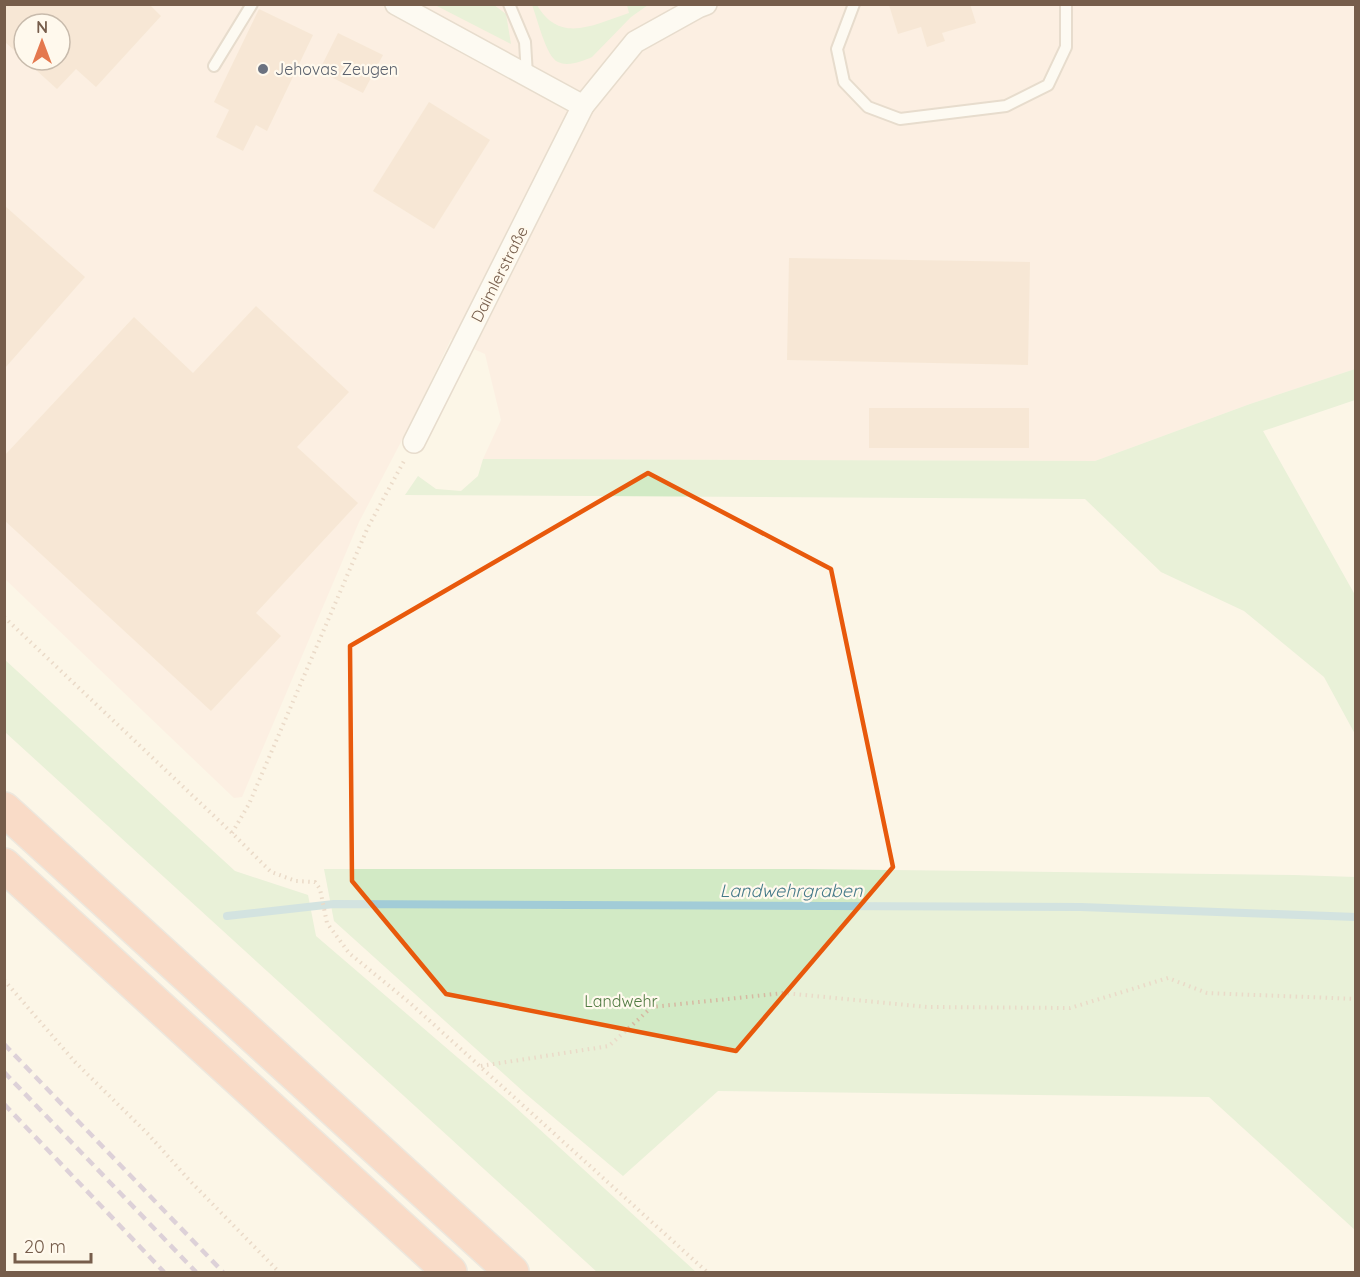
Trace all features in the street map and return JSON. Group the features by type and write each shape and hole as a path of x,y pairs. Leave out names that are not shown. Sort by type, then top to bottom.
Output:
{"highway":[{"path":"4,809 512,1272"},
{"path":"4,866 450,1272"}],"street":[{"path":"396,4 583,105"},
{"name":"Daimlerstraße","path":"414,442 583,105 634,42 701,5"}],"lane":[{"path":"214,66 252,4"},
{"path":"509,4 525,42 527,75"},
{"path":"854,4 837,49 844,82 868,107 900,119 1006,105 1048,85 1066,47 1066,4"}],"path":[{"path":"232,833 249,804 368,527 414,442"},
{"path":"4,617 271,872 296,881 315,882 320,889 327,923 349,953 410,1003 707,1272"},
{"path":"480,1066 609,1046 652,1007 784,993 927,1007 1070,1008 1168,978 1207,993 1356,999"},
{"path":"4,980 75,1062 148,1134 191,1182 279,1272"}],"highlighted area":[{"path":"648,473 831,569 893,867 736,1051 446,994 352,881 350,646"}],"shaded area":[{"path":"4,5 1355,5 1355,369 1250,404 1095,461 483,459 501,420 485,354 451,339 413,419 359,522 242,797 234,798 5,579"}],"green space":[{"path":"435,5 494,5 506,14 511,44"},
{"path":"532,5 537,5 556,25 579,28 629,13 627,5 648,5 631,17 592,57 566,64 558,62 550,53"},
{"path":"1355,369 1355,400 1263,431 1355,595 1355,734 1324,677 1244,611 1161,572 1085,499 405,495 418,476 436,489 461,491 478,476 483,459 1095,461 1250,404"},
{"path":"4,659 235,871 308,895 316,936 514,1106 696,1272 597,1272 5,732"},
{"name":"Landwehr","path":"324,869 805,869 1355,877 1355,1230 1209,1097 718,1091 623,1176 526,1094 334,921"}],"building":[{"path":"5,4 149,4 161,16 96,87 76,69 57,89 38,72 72,72 72,12 12,12 12,48 5,42"},
{"path":"970,4 976,23 942,33 945,41 927,47 921,27 898,34 889,5"},
{"name":"Jehovas Zeugen","path":"259,9 313,35 267,131 256,125 243,151 216,137 229,110 214,102"},
{"path":"338,33 383,55 363,93 319,71"},
{"path":"429,102 490,140 434,229 373,191"},
{"path":"5,206 85,277 5,368"},
{"path":"789,258 1030,262 1028,365 787,360"},
{"path":"256,306 349,392 297,447 358,503 256,613 281,636 211,711 4,520 4,456 134,317 193,373"},
{"path":"869,408 1029,408 1029,448 869,448"}],"waterway":[{"name":"Landwehrgraben","path":"227,916 334,904 1081,907 1356,917"}],"railway":[{"path":"4,1044 223,1272"},
{"path":"4,1072 196,1272"},
{"path":"4,1104 164,1272"}],"place":[{"name":"Jehovas Zeugen","path":"263,69"}]}
